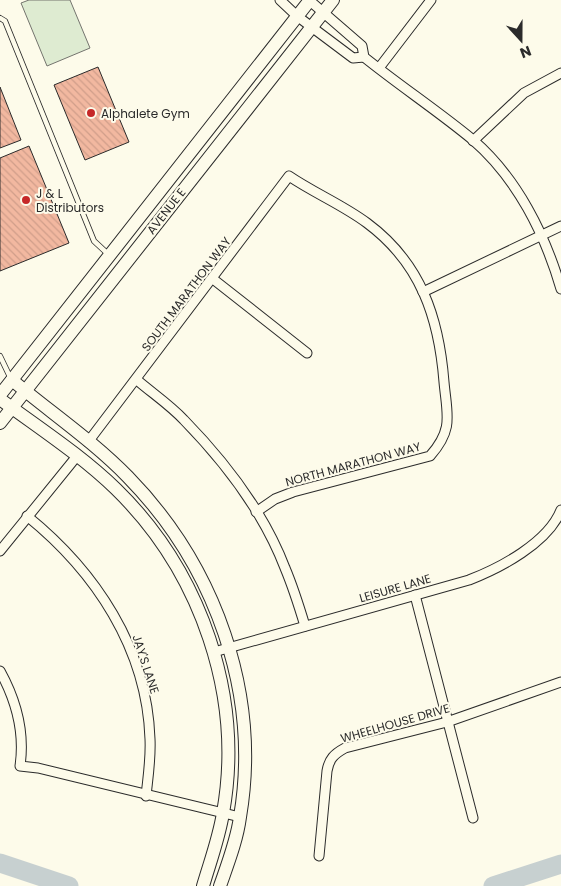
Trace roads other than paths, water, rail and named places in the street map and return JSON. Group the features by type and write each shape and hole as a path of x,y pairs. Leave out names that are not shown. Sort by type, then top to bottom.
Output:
{"street":[{"path":"280,0 297,16 353,58 364,57"},
{"path":"310,0 362,46 364,57 473,141 509,180 541,234 561,289"},
{"name":"AVENUE E","path":"0,395 310,0"},
{"name":"AVENUE E","path":"0,423 333,0"},
{"path":"378,68 432,0"},
{"path":"473,141 524,93 561,73"},
{"name":"SOUTH MARATHON WAY","path":"88,442 137,380 289,176 307,188"},
{"name":"NORTH MARATHON WAY","path":"256,512 275,499 293,492 430,456 448,428 442,346 434,315 408,265 389,242 368,224 339,204 307,188"},
{"path":"423,292 561,226"},
{"path":"109,255 122,266"},
{"path":"213,279 307,354"},
{"path":"12,380 115,464 142,492 188,553 222,622 230,648 244,727 246,754 240,818 220,886"},
{"path":"137,380 189,426 214,454 256,512 285,566 305,626"},
{"path":"0,399 77,456 130,503 162,545 181,574 194,599 221,676 227,736 227,783 223,814 203,886"},
{"path":"0,551 77,456"},
{"path":"130,503 142,492"},
{"name":"LEISURE LANE","path":"214,652 469,580 495,570 525,551 543,534 561,510"},
{"name":"JAY'S LANE","path":"27,516 55,538 82,567 107,603 128,642 144,694 150,738 146,796"},
{"path":"415,595 473,818"},
{"path":"0,671 12,692 19,721 22,748 20,766 38,768 240,818"},
{"name":"WHEELHOUSE DRIVE","path":"319,856 327,771 329,761 335,754 345,748 447,722 561,682"}],"lane":[{"path":"0,18 5,21 94,241 109,255"},
{"path":"1,360 12,380"}],"waterway":[{"path":"0,863 69,886"},
{"path":"493,886 561,864"}],"place":[{"name":"Alphalete Gym","path":"91,113"},
{"name":"J & L Distributors","path":"26,200"}]}
